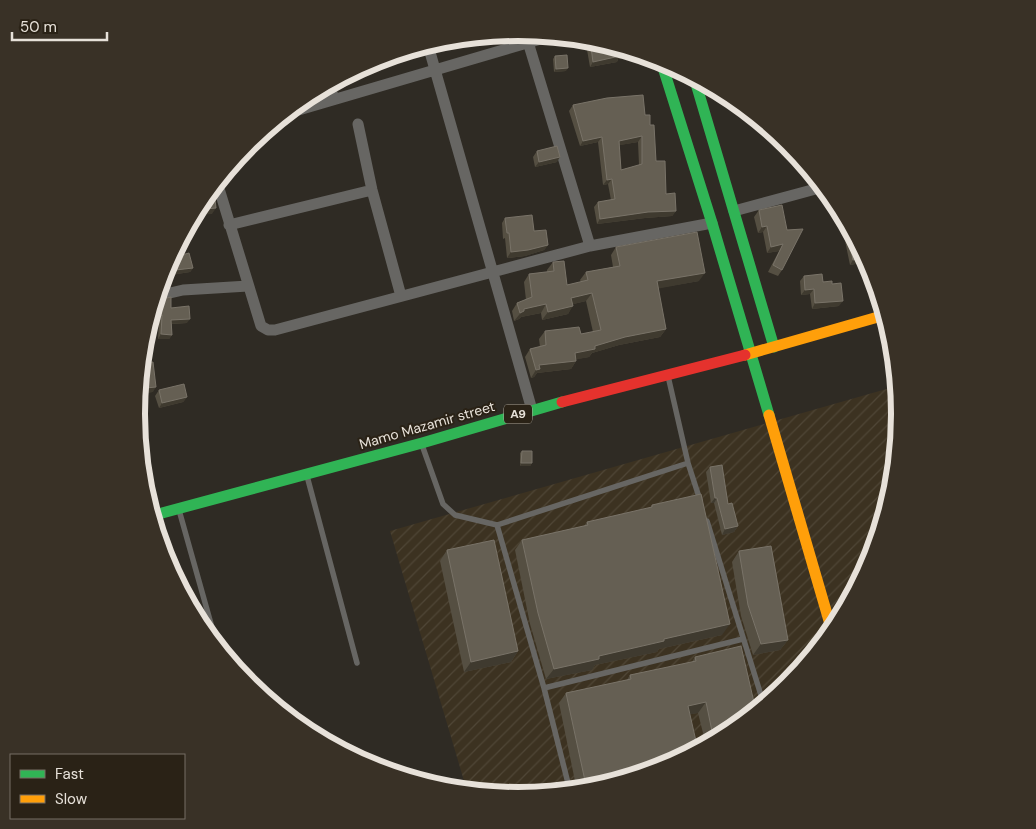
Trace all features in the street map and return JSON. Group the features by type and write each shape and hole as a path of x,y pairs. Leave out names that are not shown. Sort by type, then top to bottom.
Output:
{"main road":[{"path":"664,72 712,223 829,621"},
{"path":"697,87 774,347"},
{"name":"Mamo Mazamir street","path":"158,514 422,443 532,410 749,354 879,317"}],"street":[{"path":"305,108 528,42 590,246"},
{"path":"430,52 532,410"},
{"path":"331,91 334,100"},
{"path":"358,124 372,190 401,296"},
{"path":"734,211 815,189"},
{"path":"229,225 372,190"},
{"path":"219,191 261,326 268,330 275,330 590,246 712,223"},
{"path":"165,294 183,290 248,286"}],"lane":[{"path":"667,374 688,463 703,509"},
{"path":"422,443 443,504 449,512 462,518 497,525 688,463"},
{"path":"306,474 356,663"},
{"path":"179,508 212,628"},
{"path":"706,518 761,697"},
{"path":"497,525 544,688 568,785"},
{"path":"544,688 743,639"}],"shaded area":[{"path":"890,388 891,414 888,463 879,511 853,580 814,642 799,661 764,695 725,725 705,738 661,759 615,775 567,785 542,787 518,788 465,784 390,531"}],"building":[{"path":"591,48 620,56 620,56 593,62"},
{"path":"567,55 568,68 556,69 555,56"},
{"path":"643,95 645,115 650,115 650,125 654,125 656,161 665,161 666,194 675,193 676,211 648,212 600,219 598,202 615,199 612,179 607,180 602,137 583,141 573,105 607,98","holes":["642,136 642,164 621,170 619,141"]},
{"path":"557,146 560,157 539,162 537,151"},
{"path":"215,197 216,208 207,209"},
{"path":"782,205 787,230 803,229 782,270 773,265 783,244 771,247 767,226 762,227 759,210"},
{"path":"532,215 534,231 546,230 548,245 511,252 505,218"},
{"path":"697,232 705,273 657,281 666,329 625,337 595,346 595,349 575,353 576,361 539,365 540,369 536,370 530,349 546,345 545,331 579,327 581,334 601,330 592,293 571,298 573,306 548,312 546,304 524,309 520,313 517,303 532,297 529,274 554,271 553,262 564,261 567,285 588,280 586,272 620,266 616,247"},
{"path":"850,244 857,259 853,260"},
{"path":"189,253 193,268 174,270 180,255"},
{"path":"822,274 823,282 841,283 843,301 815,303 814,289 805,290 804,276"},
{"path":"171,297 171,308 189,306 190,319 171,320 172,335 161,334 162,315 158,316 164,299"},
{"path":"149,362 153,362 156,387 146,388 148,366"},
{"path":"184,384 187,397 162,403 159,390"},
{"path":"522,451 532,451 532,463 521,463"},
{"path":"722,465 728,504 732,503 738,526 725,529 717,498 715,498 710,467"},
{"path":"701,494 730,624 664,639 664,641 599,656 599,659 554,669 538,613 522,540 588,525 587,522"},
{"path":"494,540 518,651 471,662 447,550"},
{"path":"771,546 788,640 761,644 748,605 739,551"},
{"path":"741,646 754,703 712,733 706,702 688,706 696,742 638,768 585,782 566,693 631,679 630,675 696,661 695,657"}],"traffic: fast":[{"path":"664,72 769,415"},
{"path":"697,87 774,347"},
{"path":"158,514 422,443 562,402"}],"traffic: slow":[{"path":"745,355 879,317"},
{"path":"769,415 829,620"}],"traffic: jam":[{"path":"562,402 745,355"}]}
